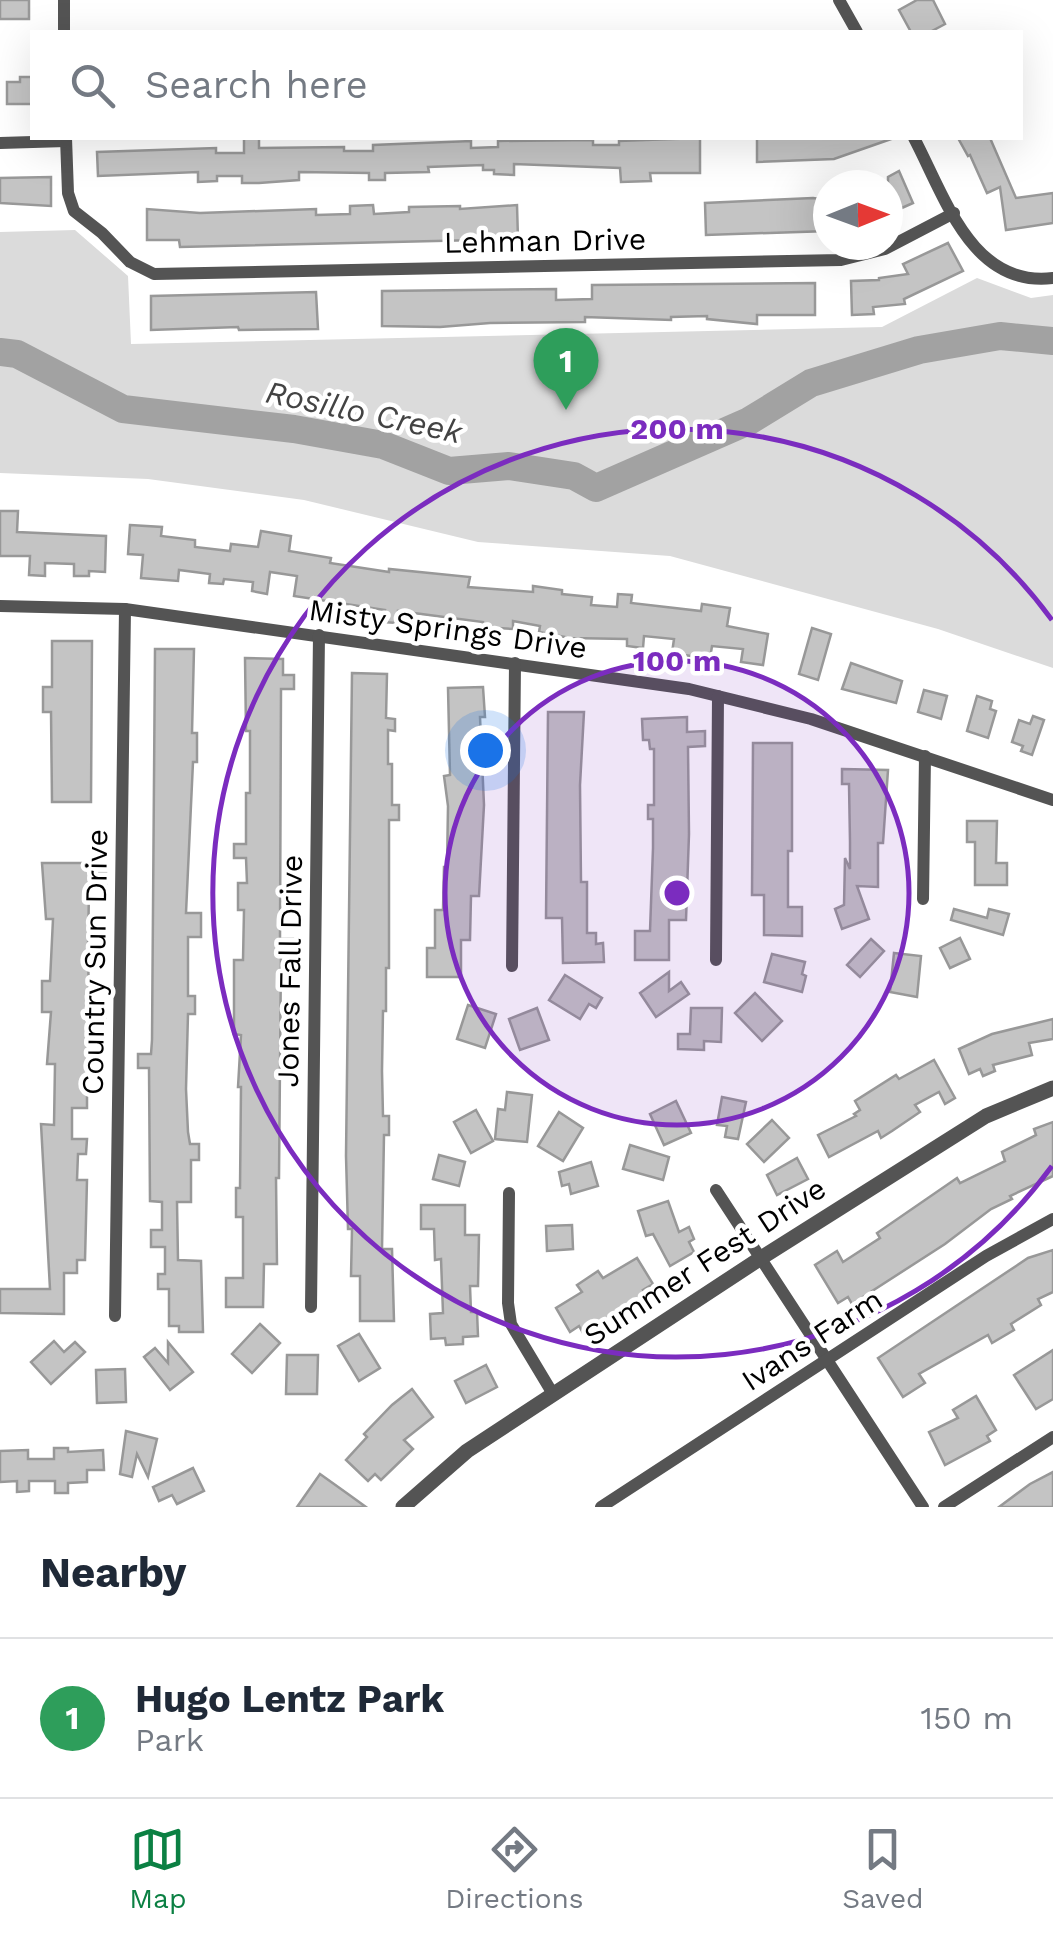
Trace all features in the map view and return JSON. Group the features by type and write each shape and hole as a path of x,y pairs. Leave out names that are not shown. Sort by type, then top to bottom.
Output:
{"street":[{"path":"64,0 64,30"},
{"path":"839,0 856,30"},
{"path":"0,143 66,140"},
{"name":"Lehman Drive","path":"66,140 68,194 74,211 130,262 154,274 840,260 885,249 954,213"},
{"path":"915,140 954,213 988,264 1012,276 1053,278"},
{"name":"Misty Springs Drive","path":"0,606 125,609 718,696 811,719 1053,800"},
{"name":"Country Sun Drive","path":"115,1316 125,609"},
{"name":"Jones Fall Drive","path":"311,1307 319,635"},
{"path":"512,966 515,664"},
{"path":"716,960 718,696"},
{"path":"923,899 925,756"},
{"name":"Summer Fest Drive","path":"403,1507 467,1451 761,1258 986,1116 1053,1088"},
{"path":"716,1190 924,1507"},
{"path":"508,1194 508,1303 512,1324 554,1394"},
{"name":"Ivans Farm","path":"601,1507 986,1256 1053,1218"},
{"path":"944,1507 1053,1438"}],"shaded area":[{"path":"75,230 128,276 131,344 882,327 977,278 1031,298 1053,295 1053,668 938,629 670,556 478,542 304,500 148,479 0,473 0,232"}],"building":[{"path":"0,0 29,0 29,19 0,19"},
{"path":"917,0 933,0 945,24 934,30 910,30 899,10"},
{"path":"20,77 30,77 30,104 7,104 7,82 20,82"},
{"path":"244,140 259,140 259,148 344,147 344,151 373,151 373,145 471,141 471,148 498,147 498,141 593,140 593,145 619,145 619,141 700,140 700,173 650,173 651,181 621,182 620,168 514,164 514,175 494,174 494,170 483,170 483,165 428,167 429,172 385,173 385,180 369,180 369,173 299,172 299,180 259,183 242,183 242,176 217,176 217,181 198,182 198,172 98,176 97,152 216,148 216,153 244,153"},
{"path":"757,140 888,140 834,159 757,162"},
{"path":"959,140 991,140 1016,198 1053,193 1053,223 1006,230 1000,187 987,193"},
{"path":"51,177 51,206 0,203 0,178"},
{"path":"903,180 913,203 903,207"},
{"path":"813,198 813,231 706,235 705,203"},
{"path":"373,205 374,214 409,212 409,207 517,205 518,239 180,247 179,240 147,240 147,209 200,213 316,209 316,215 350,214 350,206"},
{"path":"948,243 963,271 904,299 905,304 873,307 874,314 852,315 851,281 908,274 903,264"},
{"path":"815,283 815,315 757,315 757,324 707,316 382,326 382,291 556,289 556,300 592,299 592,285"},
{"path":"316,292 318,329 151,330 151,296"},
{"path":"0,511 18,511 17,532 106,536 105,572 89,571 89,576 74,576 74,564 45,563 45,576 29,575 30,556 0,556"},
{"path":"130,525 162,527 161,536 195,540 195,547 230,551 231,544 258,547 261,531 291,536 289,551 331,558 330,563 389,572 470,577 468,587 533,592 533,586 562,590 562,594 592,597 591,605 617,607 618,594 632,595 631,603 701,611 702,604 730,608 727,626 768,634 763,665 741,662 743,649 712,646 710,659 672,653 674,639 644,636 643,648 627,646 627,639 570,638 539,632 540,626 513,621 513,629 483,627 483,622 398,611 397,623 383,622 385,610 294,596 297,576 270,572 267,594 252,591 253,582 224,579 223,584 209,583 210,574 179,570 178,581 141,578 143,555 128,554"},
{"path":"812,628 831,634 818,680 799,674"},
{"path":"52,641 92,641 91,802 52,802 51,712 43,712 43,687 52,687"},
{"path":"155,649 194,649 192,733 197,733 197,762 193,762 186,913 201,913 201,937 188,937 188,996 195,996 195,1014 188,1014 186,1089 190,1144 199,1144 199,1160 191,1160 191,1202 177,1202 178,1260 201,1261 203,1332 179,1332 179,1326 169,1326 169,1289 158,1289 158,1274 165,1274 165,1247 151,1247 151,1230 162,1230 162,1202 150,1201 149,1068 138,1068 138,1054 151,1054 152,1040"},
{"path":"245,658 283,659 283,675 294,675 294,689 281,689 280,939 298,939 298,954 281,954 277,1264 264,1264 263,1307 226,1307 226,1278 243,1278 243,1217 236,1217 236,1188 240,1188 241,1035 234,1034 234,960 243,960 244,910 238,910 238,883 247,883 246,858 234,858 234,844 246,844 246,793 250,793"},
{"path":"851,663 902,681 896,703 842,689"},
{"path":"352,673 387,674 386,718 395,719 395,731 388,730 388,764 392,764 392,805 399,805 399,820 389,820 389,968 383,1011 382,1071 383,1116 389,1116 389,1135 384,1135 382,1249 392,1249 394,1321 360,1321 360,1276 351,1276 346,1156"},
{"path":"483,687 485,717 480,717 484,805 479,896 471,896 470,940 461,940 461,977 427,977 427,948 435,948 435,910 443,910 447,867 448,806 444,776 450,775 448,688"},
{"path":"924,690 947,696 941,719 918,712"},
{"path":"977,696 992,701 990,709 996,711 988,738 967,731"},
{"path":"548,712 584,712 581,882 587,882 587,933 596,933 596,944 603,943 604,962 563,963 562,918 546,918"},
{"path":"1033,716 1044,720 1032,755 1012,742 1019,720 1030,724"},
{"path":"687,717 687,732 705,731 705,746 688,747 686,920 669,920 669,960 635,960 635,931 650,931 653,848 653,819 648,819 648,805 654,805 654,749 650,749 649,740 643,740 642,719"},
{"path":"753,743 792,743 788,907 802,907 802,936 764,935 764,895 752,895"},
{"path":"842,769 888,770 883,843 878,843 878,887 857,886 869,919 842,929 835,909 844,905 845,858 850,869 850,842 849,784 842,784"},
{"path":"967,821 997,821 996,863 1007,863 1007,885 975,885 975,842 967,842"},
{"path":"42,863 90,863 90,873 106,873 106,889 89,889 88,950 89,1005 105,1005 105,1021 87,1021 87,1108 72,1108 72,1139 87,1139 86,1154 78,1154 77,1180 87,1180 85,1260 77,1260 77,1273 64,1273 64,1314 0,1313 0,1289 50,1289 41,1124 54,1125 55,1064 47,1064 51,1012 42,1012 42,981 50,981 53,919 46,919"},
{"path":"954,909 987,918 989,909 1009,914 1003,935 951,920"},
{"path":"960,938 970,959 950,968 940,948"},
{"path":"871,939 884,951 860,977 847,965"},
{"path":"894,953 921,956 917,997 890,992"},
{"path":"772,954 805,962 802,992 764,982"},
{"path":"669,972 669,991 681,982 689,994 656,1017 640,993"},
{"path":"565,975 602,998 596,1008 589,1004 580,1019 549,1000"},
{"path":"755,993 782,1021 762,1041 735,1013"},
{"path":"468,1005 496,1014 485,1048 457,1039"},
{"path":"537,1008 549,1040 520,1050 509,1019"},
{"path":"691,1008 722,1008 721,1042 704,1041 704,1050 678,1049 678,1034 690,1034"},
{"path":"1053,1019 1053,1039 1029,1043 1032,1055 993,1065 995,1071 983,1076 980,1069 969,1074 959,1049 992,1034"},
{"path":"934,1060 955,1098 945,1104 939,1092 915,1105 920,1112 881,1138 878,1131 829,1157 818,1135 856,1116 860,1110 855,1101 896,1075 899,1079"},
{"path":"507,1092 532,1095 527,1142 495,1139 498,1109 505,1110"},
{"path":"722,1097 746,1102 738,1139 725,1137 727,1126 717,1125"},
{"path":"676,1101 691,1133 664,1145 650,1114"},
{"path":"476,1110 493,1141 471,1153 454,1122"},
{"path":"559,1112 583,1128 563,1161 538,1146"},
{"path":"772,1120 789,1138 764,1162 747,1144"},
{"path":"1053,1122 1053,1176 1010,1196 1012,1199 991,1209 852,1304 848,1297 838,1303 815,1265 837,1251 843,1262 880,1238 877,1233 957,1178 960,1183 1005,1161 1002,1152 1036,1135 1034,1129"},
{"path":"630,1145 669,1157 663,1180 623,1169"},
{"path":"439,1155 465,1162 459,1186 433,1179"},
{"path":"797,1158 808,1179 777,1195 767,1175"},
{"path":"591,1162 598,1186 571,1194 569,1184 562,1186 559,1172"},
{"path":"668,1201 679,1232 689,1227 694,1239 689,1242 694,1252 670,1266 653,1234 646,1236 638,1211"},
{"path":"421,1205 465,1205 465,1235 479,1235 478,1286 470,1286 471,1312 477,1312 478,1336 463,1337 463,1344 446,1345 445,1338 431,1339 430,1314 443,1313 441,1259 435,1260 434,1229 421,1229"},
{"path":"572,1225 573,1249 547,1251 546,1226"},
{"path":"1053,1250 1053,1292 1038,1299 1041,1305 1011,1324 1014,1330 992,1343 988,1335 919,1374 925,1383 903,1397 878,1358 1028,1258"},
{"path":"637,1258 653,1284 643,1290 646,1295 583,1333 579,1326 570,1332 556,1308 582,1292 577,1285 598,1271 603,1278"},
{"path":"260,1324 280,1343 252,1373 232,1354"},
{"path":"359,1334 380,1368 359,1381 338,1346"},
{"path":"54,1341 64,1352 75,1342 85,1352 51,1384 31,1362"},
{"path":"168,1342 193,1372 170,1390 144,1357 155,1348 168,1363"},
{"path":"1053,1350 1053,1399 1036,1409 1014,1375"},
{"path":"287,1355 318,1355 317,1394 286,1394"},
{"path":"486,1365 497,1387 466,1403 455,1381"},
{"path":"125,1369 126,1402 97,1403 96,1370"},
{"path":"412,1389 433,1417 404,1440 413,1449 381,1480 375,1474 368,1481 346,1460 367,1437 364,1434"},
{"path":"976,1396 996,1430 987,1436 990,1441 945,1465 929,1432 958,1418 953,1410"},
{"path":"126,1431 157,1439 148,1477 137,1454 132,1477 120,1474"},
{"path":"54,1448 68,1448 68,1452 103,1450 104,1470 87,1470 87,1482 68,1483 68,1493 55,1493 55,1481 29,1481 29,1491 17,1492 17,1481 0,1482 0,1451 28,1450 28,1459 54,1459"},
{"path":"193,1468 204,1491 177,1504 172,1495 159,1501 153,1487"},
{"path":"1053,1472 1053,1507 999,1507 1030,1484"},
{"path":"320,1474 348,1494 366,1507 297,1507"}],"waterway":[{"name":"Rosillo Creek","path":"0,352 17,354 123,409 294,429 383,445 449,471 509,466 574,476 596,488 749,421 811,383 919,350 1000,336 1053,341"}],"place":[{"name":"Hugo Lentz Park","path":"566,410"}]}
